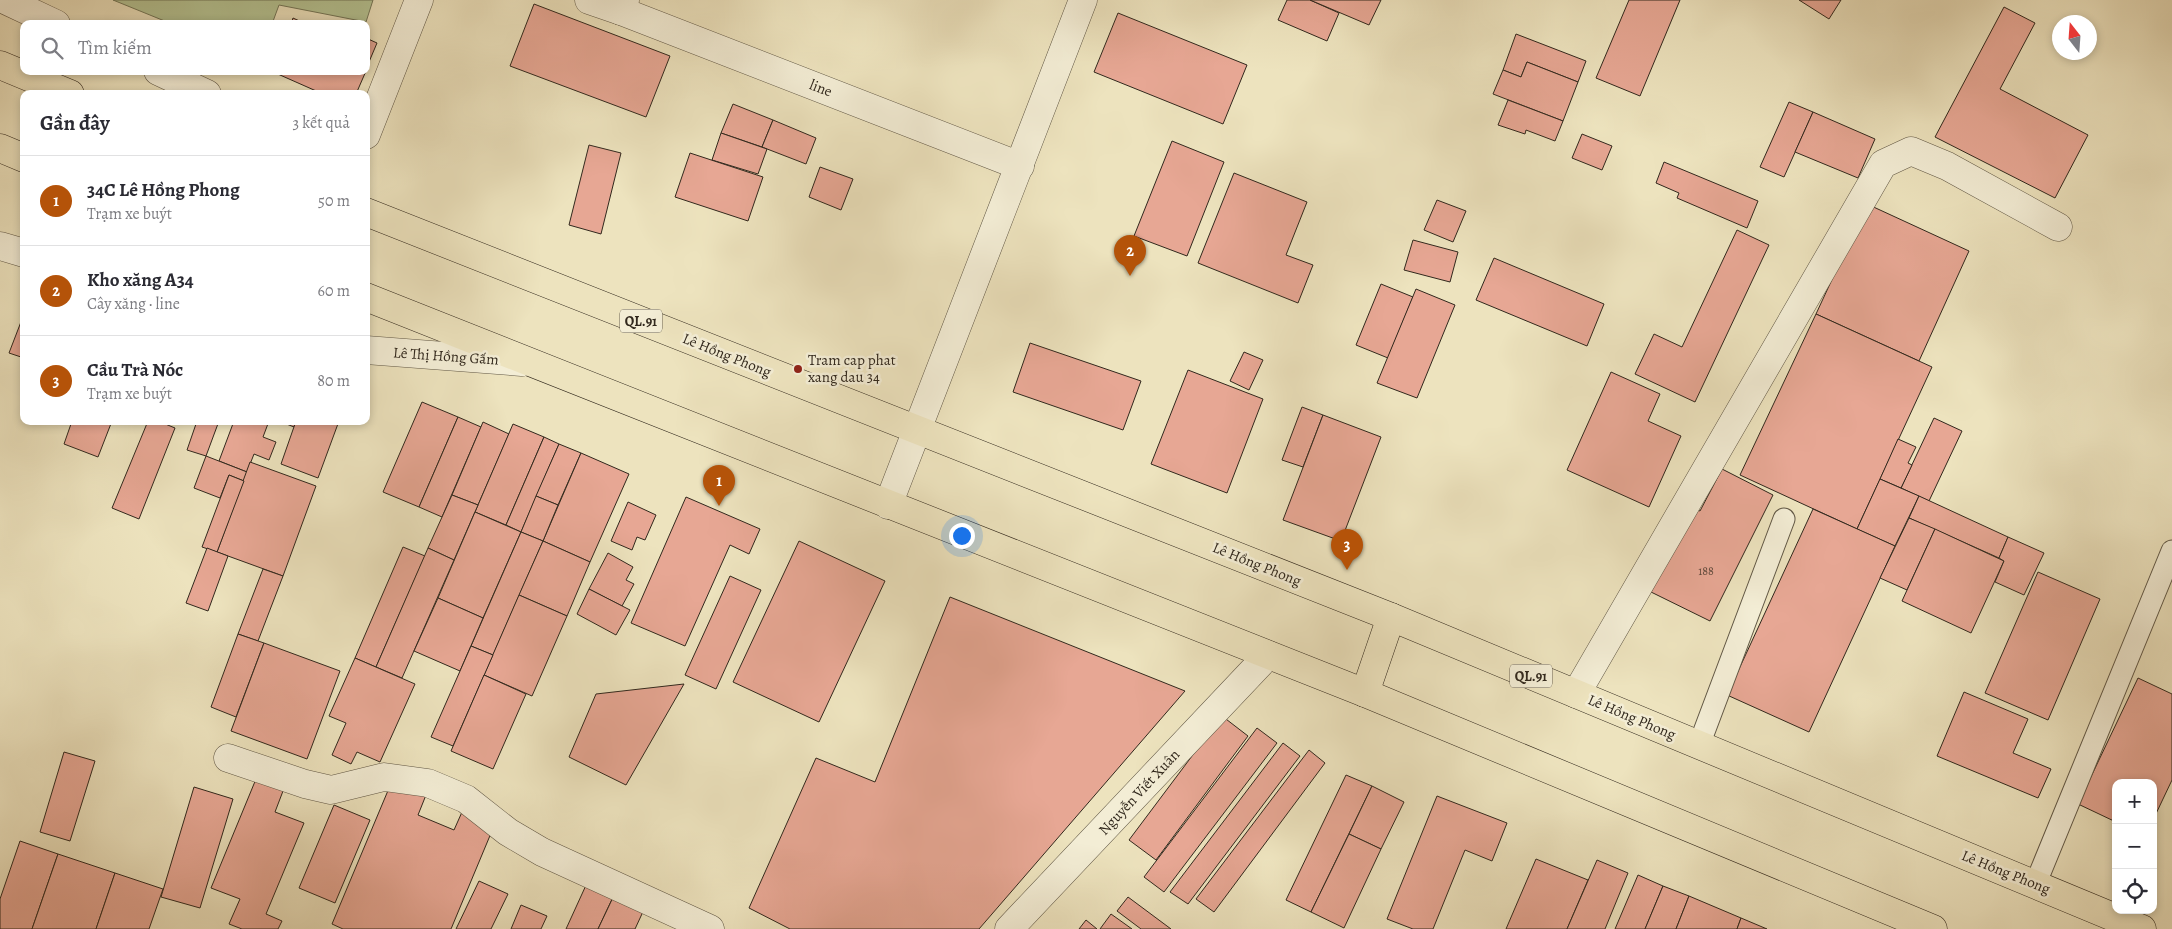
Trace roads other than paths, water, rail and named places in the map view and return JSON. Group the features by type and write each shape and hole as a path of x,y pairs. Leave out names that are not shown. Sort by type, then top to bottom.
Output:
{"highway":[{"path":"0,66 20,74"},
{"path":"22,75 60,90"},
{"path":"0,148 20,156"},
{"name":"Lê Hồng Phong","path":"370,214 1390,618 2142,929"},
{"path":"370,299 1365,693 1933,929"},
{"path":"1365,693 1390,618"}],"street":[{"path":"5,0 48,20"},
{"path":"370,125 419,0"},
{"name":"line","path":"589,0 623,6 1020,166"},
{"path":"888,505 1084,0"},
{"path":"167,75 198,90"},
{"path":"1576,694 1883,164 1911,151 1947,166 2058,227"},
{"path":"0,246 20,252"},
{"name":"Lê Thị Hồng Gấm","path":"370,350 526,362"},
{"name":"Nguyễn Viết Xuân","path":"1009,929 1268,655"},
{"path":"228,758 306,784 331,790 384,777 428,783 466,799 508,832 542,852 710,929"}],"lane":[{"path":"1699,745 1784,519"},
{"path":"2035,884 2172,551"}],"place":[{"name":"Kho xăng A34","path":"1130,276"},
{"name":"Tram cap phat xang dau 34","path":"798,369"},
{"name":"34C Lê Hồng Phong","path":"719,506"},
{"name":"Cầu Trà Nóc","path":"1347,570"}]}
